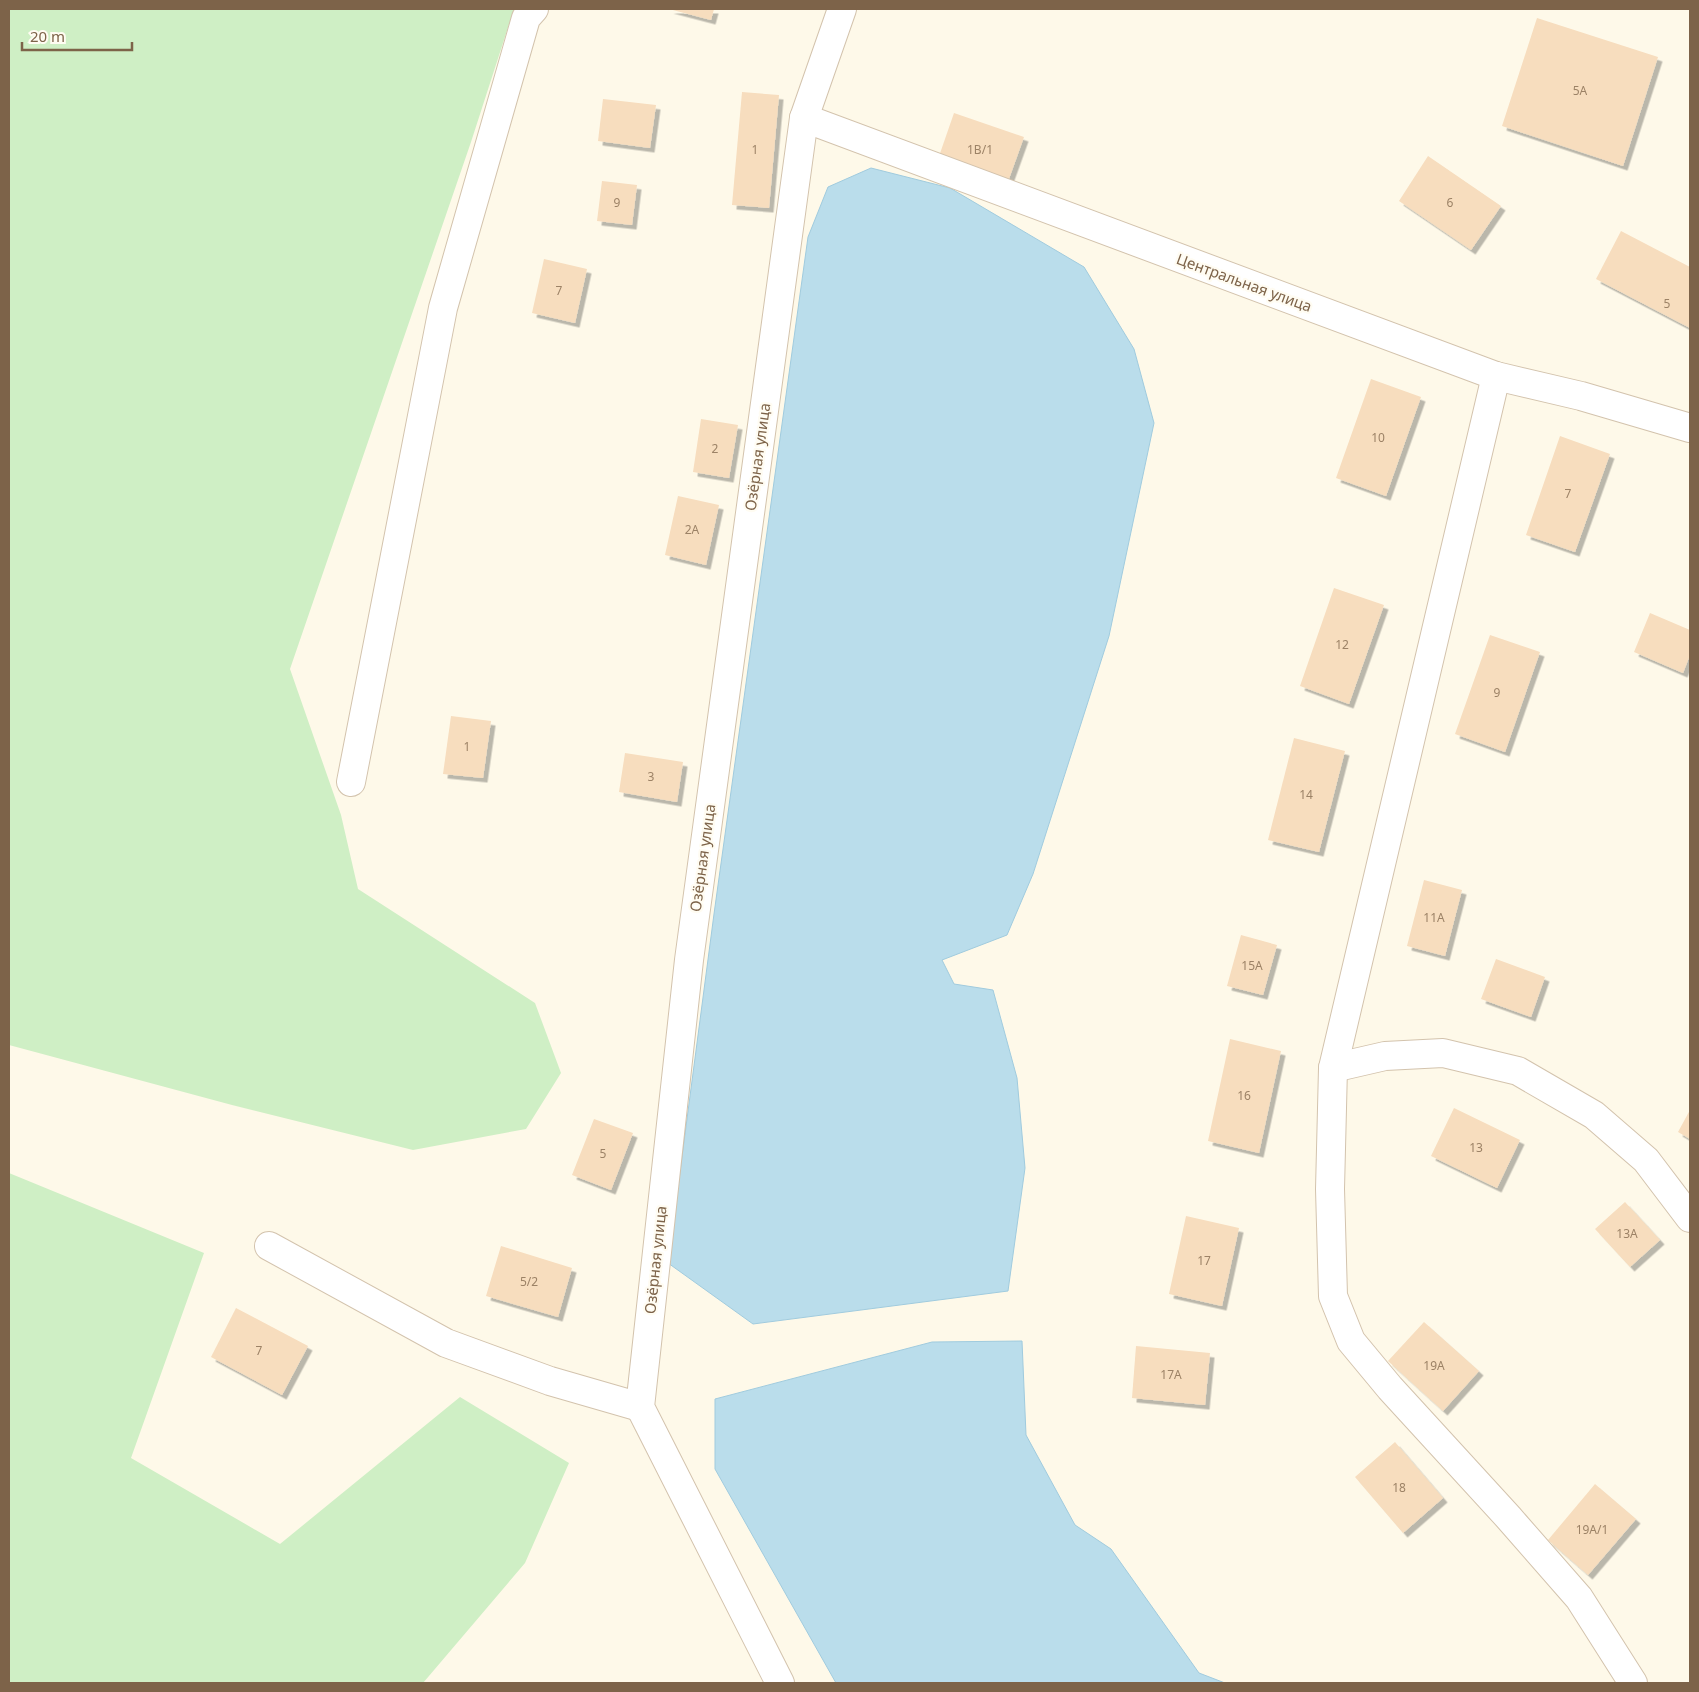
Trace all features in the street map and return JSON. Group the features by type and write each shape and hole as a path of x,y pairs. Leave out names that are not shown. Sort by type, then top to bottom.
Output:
{"street":[{"path":"351,782 443,308 526,18 534,9"},
{"path":"822,9 838,21"},
{"name":"Озёрная улица","path":"640,1407 689,960 804,118 838,21"},
{"name":"Центральная улица","path":"804,118 1496,376 1581,396 1690,428"},
{"path":"1496,376 1334,1068 1330,1189 1333,1296 1351,1341 1390,1388 1579,1598 1632,1683"},
{"path":"1334,1068 1385,1056 1443,1053 1518,1071 1594,1115 1646,1160 1690,1218"},
{"path":"269,1246 446,1342 550,1381 640,1407 780,1683"}],"green space":[{"path":"9,9 514,9 471,142 290,669 341,815 358,889 535,1003 561,1073 526,1129 413,1150 232,1105 9,1045"},
{"path":"9,1173 204,1253 131,1458 280,1544 460,1397 569,1463 525,1563 423,1683 9,1683"}],"water":[{"path":"871,168 950,188 1084,267 1134,349 1154,423 1109,636 1033,874 1007,935 942,960 954,984 993,990 1017,1078 1025,1168 1008,1291 753,1324 668,1263 714,914 808,237 828,187"},
{"path":"1022,1341 1026,1435 1075,1525 1111,1549 1199,1673 1225,1683 836,1683 715,1469 715,1399 932,1342"}],"building":[{"path":"669,9 714,9 711,20"},
{"path":"1537,18 1658,57 1623,166 1502,126"},
{"path":"742,92 779,95 769,208 732,205"},
{"path":"603,99 656,105 650,148 598,141"},
{"path":"954,113 1024,137 1006,187 937,162"},
{"path":"1428,156 1501,206 1471,250 1399,201"},
{"path":"602,181 637,185 632,225 597,221"},
{"path":"1621,231 1690,267 1690,328 1596,279"},
{"path":"544,259 587,269 575,323 532,313"},
{"path":"1371,379 1421,397 1386,496 1336,478"},
{"path":"701,419 738,425 729,478 693,472"},
{"path":"1560,436 1610,454 1575,552 1526,535"},
{"path":"678,496 719,505 706,565 665,555"},
{"path":"1334,588 1384,605 1349,704 1300,686"},
{"path":"1650,613 1690,630 1690,655 1683,673 1634,652"},
{"path":"1490,635 1540,652 1505,752 1455,734"},
{"path":"451,716 491,721 483,778 443,774"},
{"path":"1294,738 1345,751 1319,852 1268,840"},
{"path":"625,753 683,762 677,802 619,792"},
{"path":"1424,880 1462,890 1445,956 1407,946"},
{"path":"1241,935 1277,945 1263,995 1227,986"},
{"path":"1496,959 1545,977 1531,1017 1481,999"},
{"path":"1230,1039 1281,1051 1259,1153 1208,1141"},
{"path":"1454,1108 1520,1140 1497,1188 1431,1156"},
{"path":"1690,1110 1690,1139 1678,1132"},
{"path":"594,1119 633,1133 611,1190 572,1175"},
{"path":"1625,1202 1660,1240 1630,1267 1595,1229"},
{"path":"1186,1216 1239,1228 1222,1306 1169,1294"},
{"path":"501,1246 572,1268 558,1317 486,1296"},
{"path":"236,1308 308,1346 282,1395 211,1357"},
{"path":"1424,1322 1479,1371 1443,1411 1388,1361"},
{"path":"1136,1346 1210,1353 1205,1405 1132,1398"},
{"path":"1395,1442 1443,1498 1403,1533 1355,1477"},
{"path":"1595,1484 1636,1519 1588,1575 1548,1540"}]}
